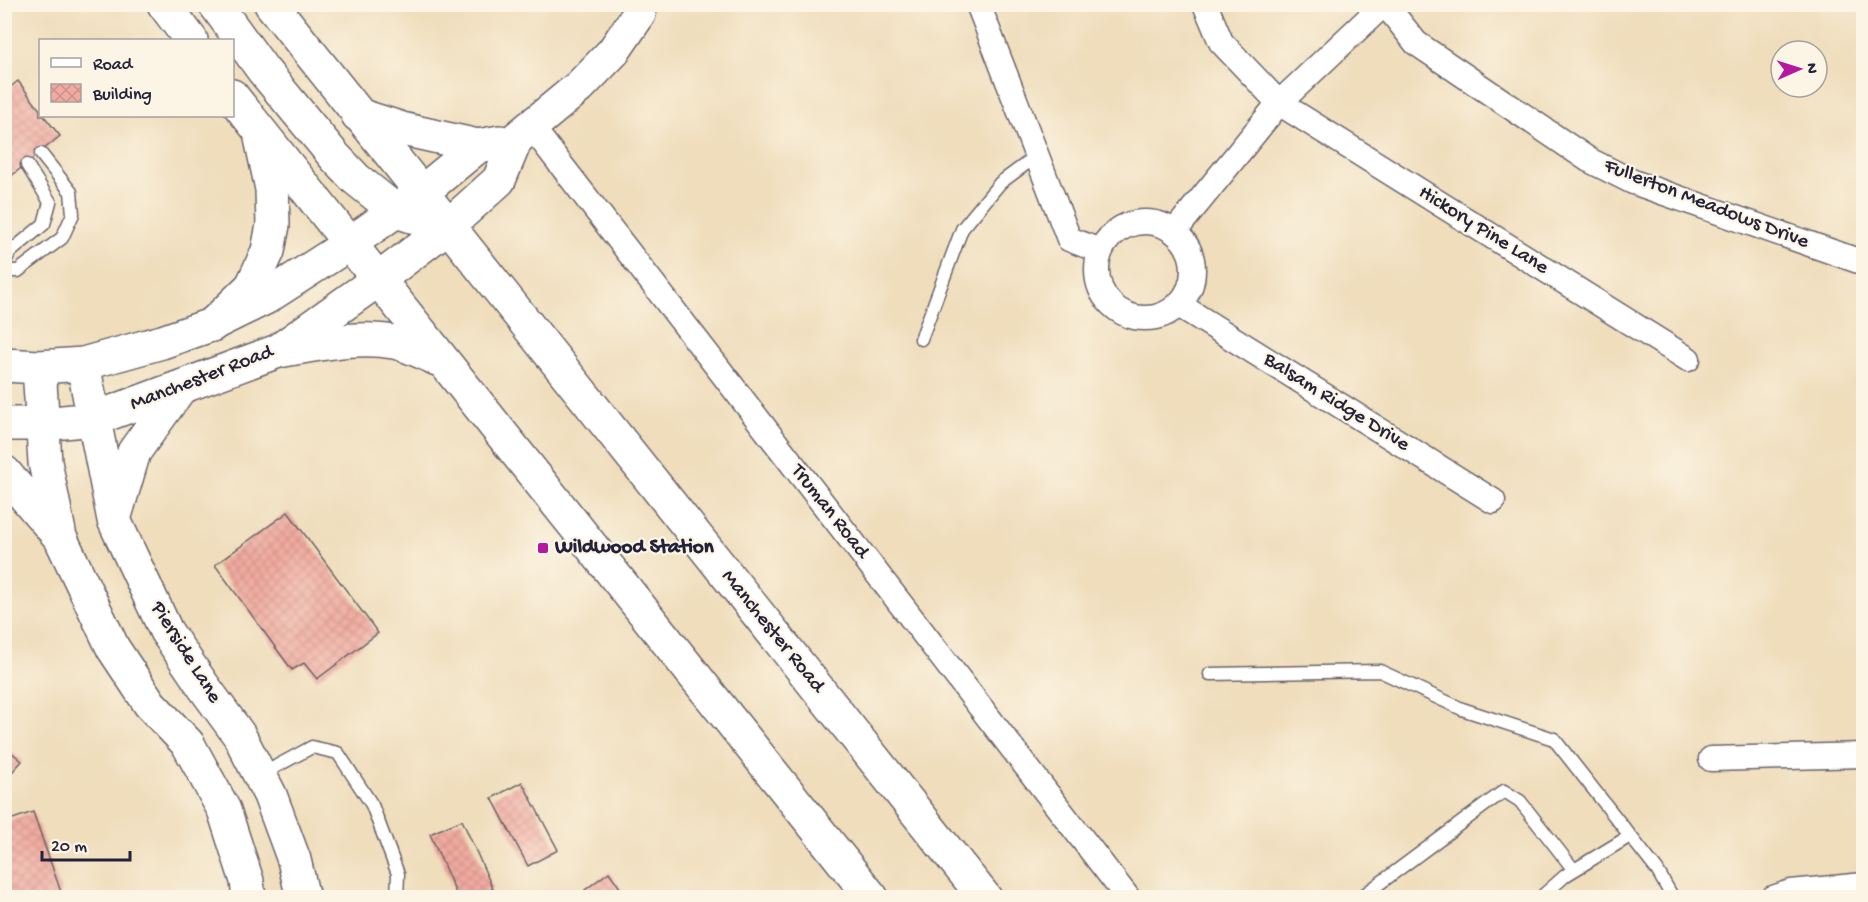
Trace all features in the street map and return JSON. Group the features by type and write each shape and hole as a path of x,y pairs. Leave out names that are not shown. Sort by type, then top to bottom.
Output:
{"main road":[{"path":"164,4 190,39"},
{"path":"215,4 263,70 356,179 409,202"},
{"path":"271,4 358,115 409,202"},
{"path":"4,365 39,367 83,364 162,342 212,325 267,297 409,202 478,146 524,132 579,87 613,52 639,14 641,4"},
{"path":"234,98 873,897"},
{"path":"358,115 402,129 478,146"},
{"path":"212,325 252,286 268,251 273,225 272,189 260,130"},
{"path":"447,227 499,180 524,132"},
{"name":"Manchester Road","path":"409,202 447,227 985,897"},
{"name":"Manchester Road","path":"4,424 43,424 94,419 278,351 447,227"},
{"path":"278,351 335,342 366,340 396,342 446,363"},
{"name":"Pierside Lane","path":"83,364 114,520 166,631 239,735 260,775 270,795 294,860 303,897"},
{"path":"39,367 45,462 60,537 113,648 150,704 188,744 224,810 247,881 249,897"},
{"path":"114,520 134,452 180,388"},
{"path":"4,472 60,537"}],"street":[{"path":"978,4 1069,239 1100,251"},
{"name":"Hickory Pine Lane","path":"1205,4 1221,42 1279,103 1688,359"},
{"path":"1175,231 1279,103 1384,4"},
{"name":"Fullerton Meadows Drive","path":"1384,4 1416,43 1589,160 1633,183 1863,263"},
{"name":"Truman Road","path":"524,132 1128,897"},
{"path":"1152,221 1175,231 1193,259 1194,277 1188,293 1179,305 1164,315 1148,319 1131,317 1119,311 1107,300 1099,285 1097,267 1100,251 1107,240 1119,229 1135,222 1152,221"},
{"name":"Balsam Ridge Drive","path":"1179,305 1493,501"},
{"path":"1711,759 1863,755"},
{"path":"1773,897 1791,892 1863,885"}],"lane":[{"path":"4,271 18,271 62,238 73,214 71,192 41,154"},
{"path":"921,339 962,229 1000,183 1038,154"},
{"path":"4,264 9,253 44,224 50,202 27,165"},
{"path":"1210,674 1380,671 1462,709 1554,739 1657,870 1673,897"},
{"path":"260,775 312,747 338,753 372,805 398,874 398,897"},
{"path":"1360,897 1504,791 1520,801 1574,870"},
{"path":"1540,897 1574,870 1630,836"}],"building":[{"path":"18,81 39,109 39,117 45,117 60,136 4,182 4,92"},
{"path":"288,512 378,633 317,679 304,663 292,670 215,565"},
{"path":"4,746 22,761 4,781"},
{"path":"522,782 558,850 528,866 492,798"},
{"path":"33,812 62,895 54,898 11,898 4,879 4,822"},
{"path":"462,820 493,889 472,898 458,898 430,834"},
{"path":"609,872 627,898 591,898 585,890"}],"place":[{"name":"Wildwood Station","path":"543,548"}]}
